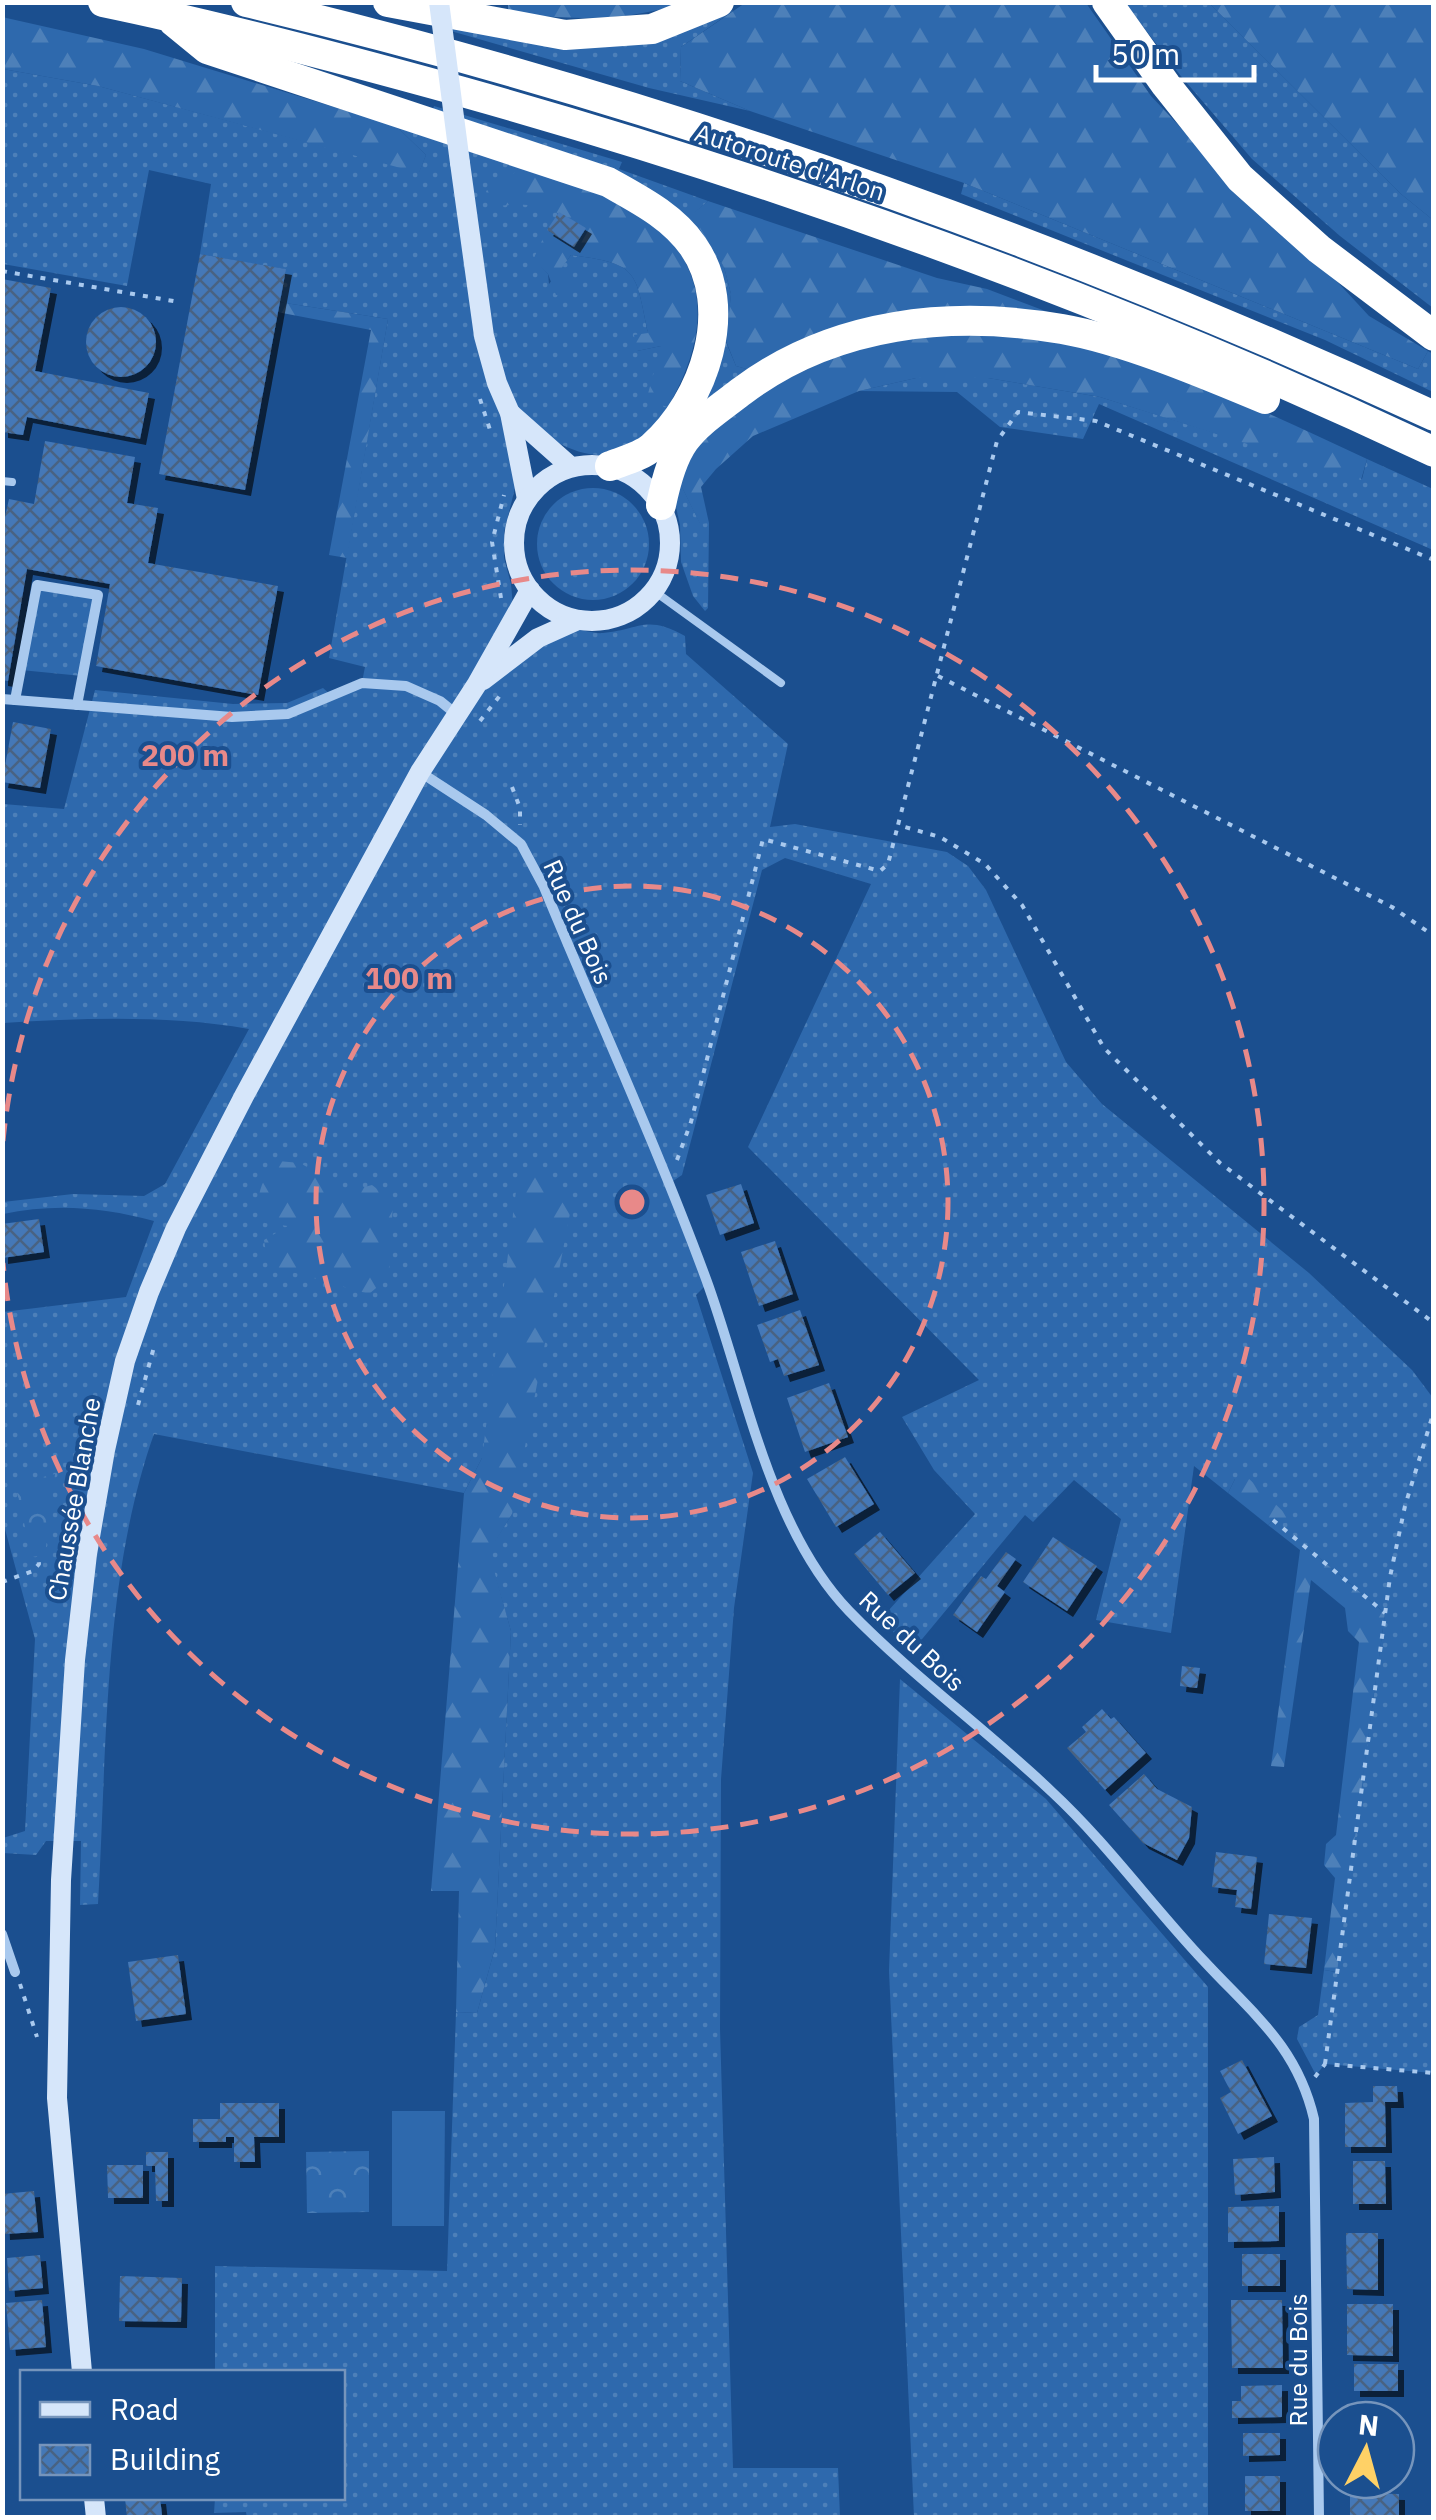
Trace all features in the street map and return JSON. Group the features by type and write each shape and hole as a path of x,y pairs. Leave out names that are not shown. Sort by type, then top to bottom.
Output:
{"highway":[{"name":"Autoroute d'Arlon","path":"103,2 355,62 563,120 902,230 1080,299 1434,452"},
{"name":"Autoroute d'Arlon","path":"246,2 358,29 816,167 1165,299 1434,416"},
{"path":"388,2 565,35 652,29 720,2"},
{"path":"1108,2 1142,54 1240,178 1319,249 1434,336"},
{"path":"166,16 206,49 608,182 663,214 692,245 708,272 714,320 711,347 699,380 650,449 610,466"},
{"path":"661,505 678,447 699,424 757,380 800,355 847,337 916,322 991,321 1065,330 1153,356 1330,425 1400,436"}],"main road":[{"path":"439,2 484,336 497,384 510,413 527,499"},
{"path":"510,413 571,467"},
{"path":"477,684 538,638 578,620 620,616 639,606 654,591 666,571 669,526 648,487 631,474 610,466 590,464 554,474 527,499 517,521 514,545 518,569 530,590 543,604 578,620"},
{"name":"Chaussée Blanche","path":"82,2370 57,2098 58,1951 75,1660 86,1554 125,1361 176,1228 314,964 420,772 477,684 530,590"}],"street":[{"path":"15,700 37,585 98,595 77,705"},
{"path":"2,699 232,717 288,714 362,682 406,686 440,701 458,715"},
{"name":"Rue du Bois","path":"420,772 486,815 521,844 544,887 670,1182 708,1283 768,1470 803,1546 844,1606 901,1663 1054,1793 1204,1962 1269,2027 1291,2056 1307,2087 1314,2120 1316,2165 1319,2518"},
{"path":"2,1934 16,1972"}],"lane":[{"path":"654,591 781,684"}],"path":[{"path":"2,271 179,302"},
{"path":"474,384 492,436"},
{"path":"670,1182 691,1122 763,838 880,872 888,864 998,441 1018,412 1096,421 1434,560"},
{"path":"506,488 492,542 501,606 514,617"},
{"path":"936,675 1392,907 1434,936"},
{"path":"471,732 505,689"},
{"path":"512,787 520,808 521,844"},
{"path":"898,825 940,837 985,864 1022,905 1104,1048 1220,1164 1434,1323"},
{"path":"136,1413 158,1331"},
{"path":"1307,2087 1324,2064 1385,1613 1405,1506 1434,1411"},
{"path":"1273,1520 1385,1613"},
{"path":"2,1582 33,1571 39,1564 38,1556"},
{"path":"42,2018 42,2052"},
{"path":"1324,2064 1434,2073"}],"green space":[{"path":"508,3 684,3 640,14 575,18 508,13"},
{"path":"745,3 1086,3 1151,96 1230,180 1319,262 1369,316 1428,351 1418,369 964,183 750,111 680,81 681,47"},
{"path":"1125,3 1209,3 1401,194 1433,220 1433,308 1340,236 1252,159"},
{"path":"1209,3 1433,3 1433,220 1401,194"},
{"path":"734,10 681,47 680,81 750,111 649,88 430,25 654,39"},
{"path":"2,17 144,49 396,126 426,155 419,173 98,86 3,69"},
{"path":"3,69 98,86 419,172 426,155 396,126 523,167 528,202 559,212 534,259 548,274 549,284 571,255 609,262 630,273 640,295 648,333 637,351 661,346 668,407 643,441 622,452 605,455 572,449 511,414 516,484 504,532 504,558 514,617 479,682 522,649 559,632 603,633 651,625 685,636 686,654 788,744 770,827 795,824 947,852 968,866 986,890 1066,1062 1102,1104 1309,1273 1412,1370 1433,1398 1433,2073 1325,2064 1316,2075 1297,2039 1299,2027 1318,2015 1324,1970 1336,1972 1385,1613 1310,1550 1300,1550 1268,1525 1273,1520 1235,1479 1228,1493 1194,1466 1171,1633 1096,1620 1121,1519 1074,1480 1033,1522 1025,1515 913,1650 880,1620 975,1514 934,1470 902,1417 979,1380 748,1147 871,884 785,858 762,870 682,1175 670,1183 708,1283 696,1295 753,1473 734,1608 721,1779 720,2029 733,2468 838,2468 840,2517 247,2518 246,2512 214,2513 215,2500 345,2500 345,2370 215,2370 215,2266 447,2271 456,2012 477,2013 495,1948 511,1631 488,1552 512,1514 482,1458 464,1493 154,1434 137,1489 116,1605 98,1904 80,1905 81,1841 46,1841 36,1855 3,1853 3,1838 25,1831 35,1639 3,1522 3,1312 126,1297 154,1221 78,1208 3,1214 3,1202 73,1194 144,1196 165,1184 249,1029 188,1021 126,1019 3,1023 3,804 64,809 95,690 233,704 287,703 323,688 333,697 362,682 365,667 329,658 388,319 279,302 285,269 200,254 211,184 149,170 127,286 3,264"},
{"path":"434,106 622,162 619,169 708,201 692,215 724,267 731,294 726,342 736,366 750,370 684,424 712,382 702,240 432,113"},
{"path":"523,167 626,206 656,226 675,246 688,268 698,314 689,360 668,407 646,401 661,346 637,351 634,335 648,333 640,295 630,273 609,262 571,255 561,269 569,283 565,294 556,295 548,274 533,260 547,230 574,247 585,228 541,207 491,207 486,191"},
{"path":"964,183 1418,369 1428,351 1433,354 1433,392 1325,340 961,194"},
{"path":"708,201 937,278 987,289 1069,320 991,312 750,370 736,366 726,341 731,294 724,267 691,215"},
{"path":"279,302 388,319 347,558 329,555 371,330 277,312"},
{"path":"944,333 1059,342 1178,376 1367,459 1361,480 1100,397 988,378 916,378 859,391 753,436 701,487 709,523 700,524 676,475 705,434 762,391 848,350"},
{"path":"916,378 988,378 1100,397 1362,479 1367,459 1433,489 1433,550 1099,404 1083,439 1000,427 957,392 859,391"},
{"path":"676,475 700,523 709,523 705,611 693,596 681,562 680,525 674,498"},
{"path":"593,488 614,492 633,504 645,523 649,544 645,565 633,584 614,596 593,600 572,596 553,584 541,565 537,544 541,523 553,504 572,492"},
{"path":"37,585 98,595 82,676 21,670"},
{"path":"278,1161 300,1163 349,1191 372,1185 393,1201 389,1277 369,1294 268,1265 264,1240 288,1226 265,1223 259,1206 263,1183"},
{"path":"544,1167 572,1203 512,1514 489,1552 511,1631 495,1948 477,2013 456,2012 459,1891 431,1891 464,1493 482,1458 519,1168"},
{"path":"55,1474 45,1555 32,1557 15,1484"},
{"path":"1246,1476 1291,1519 1285,1523 1273,1520 1268,1525 1228,1493 1235,1479"},
{"path":"1300,1550 1310,1550 1385,1613 1337,1972 1324,1970 1335,1878 1324,1865 1326,1844 1336,1835 1359,1642 1348,1631 1345,1608 1311,1580 1284,1767 1271,1766"},
{"path":"900,1679 1046,1799 1208,1987 1208,2517 914,2517 889,1971"},
{"path":"392,2111 445,2111 444,2226 392,2226"},
{"path":"369,2151 369,2212 307,2213 306,2152"}],"building":[{"path":"559,212 586,228 574,247 547,230"},
{"path":"200,254 286,269 245,490 159,474"},
{"path":"2,279 51,288 35,371 149,393 140,439 27,417 23,435 2,432"},
{"path":"121,307 146,317 156,342 146,367 121,377 96,367 86,342 96,317"},
{"path":"45,441 135,457 127,503 158,508 148,563 278,586 258,695 96,666 110,584 27,569 8,681 2,680 2,530 9,499 34,504"},
{"path":"13,722 51,729 40,788 2,782"},
{"path":"741,1184 754,1223 720,1235 706,1195"},
{"path":"39,1219 44,1252 2,1258 2,1224"},
{"path":"775,1241 793,1294 759,1306 741,1252"},
{"path":"800,1310 819,1365 784,1376 778,1359 770,1362 757,1325"},
{"path":"829,1383 848,1437 805,1452 787,1398"},
{"path":"845,1457 874,1504 836,1527 807,1479"},
{"path":"880,1532 915,1573 888,1595 854,1554"},
{"path":"1053,1537 1097,1566 1067,1611 1023,1582"},
{"path":"1006,1552 1016,1559 997,1586 1005,1592 977,1632 953,1615 981,1576 986,1579"},
{"path":"1182,1666 1200,1668 1197,1688 1180,1686"},
{"path":"1102,1709 1146,1753 1105,1790 1067,1748 1086,1732 1082,1727"},
{"path":"1144,1774 1157,1789 1192,1807 1189,1838 1177,1860 1143,1843 1109,1805"},
{"path":"1216,1852 1257,1857 1251,1909 1235,1907 1237,1890 1212,1887"},
{"path":"1269,1914 1312,1918 1306,1968 1264,1964"},
{"path":"178,1955 186,2014 136,2021 128,1962"},
{"path":"1242,2060 1272,2116 1238,2134 1220,2098 1231,2092 1220,2071"},
{"path":"1373,2086 1397,2086 1398,2102 1385,2102 1386,2147 1345,2147 1345,2103 1373,2102"},
{"path":"220,2103 279,2103 279,2137 254,2137 255,2162 234,2162 234,2137 226,2137 226,2142 193,2142 193,2119 220,2119"},
{"path":"146,2152 168,2152 168,2201 156,2201 155,2166 146,2166"},
{"path":"1274,2157 1275,2192 1235,2195 1233,2159"},
{"path":"1353,2161 1385,2161 1386,2204 1353,2204"},
{"path":"107,2165 143,2165 143,2198 108,2198"},
{"path":"34,2191 38,2232 4,2234 2,2194"},
{"path":"1279,2206 1279,2241 1228,2242 1228,2207"},
{"path":"1346,2233 1378,2233 1378,2290 1347,2289"},
{"path":"1242,2254 1280,2254 1280,2286 1242,2286"},
{"path":"40,2255 43,2288 9,2291 7,2258"},
{"path":"120,2276 182,2278 181,2322 119,2321"},
{"path":"42,2300 46,2347 10,2350 6,2303"},
{"path":"1231,2300 1282,2300 1283,2368 1232,2368"},
{"path":"1347,2304 1393,2304 1393,2356 1347,2355"},
{"path":"1354,2364 1398,2364 1398,2391 1354,2391"},
{"path":"1282,2385 1282,2417 1232,2418 1232,2401 1241,2401 1241,2386"},
{"path":"1243,2433 1280,2433 1280,2455 1243,2456"},
{"path":"1245,2476 1280,2476 1280,2511 1245,2511"},
{"path":"125,2500 160,2500 162,2515 127,2518"},
{"path":"1350,2500 1399,2500 1399,2518 1350,2518"}]}
